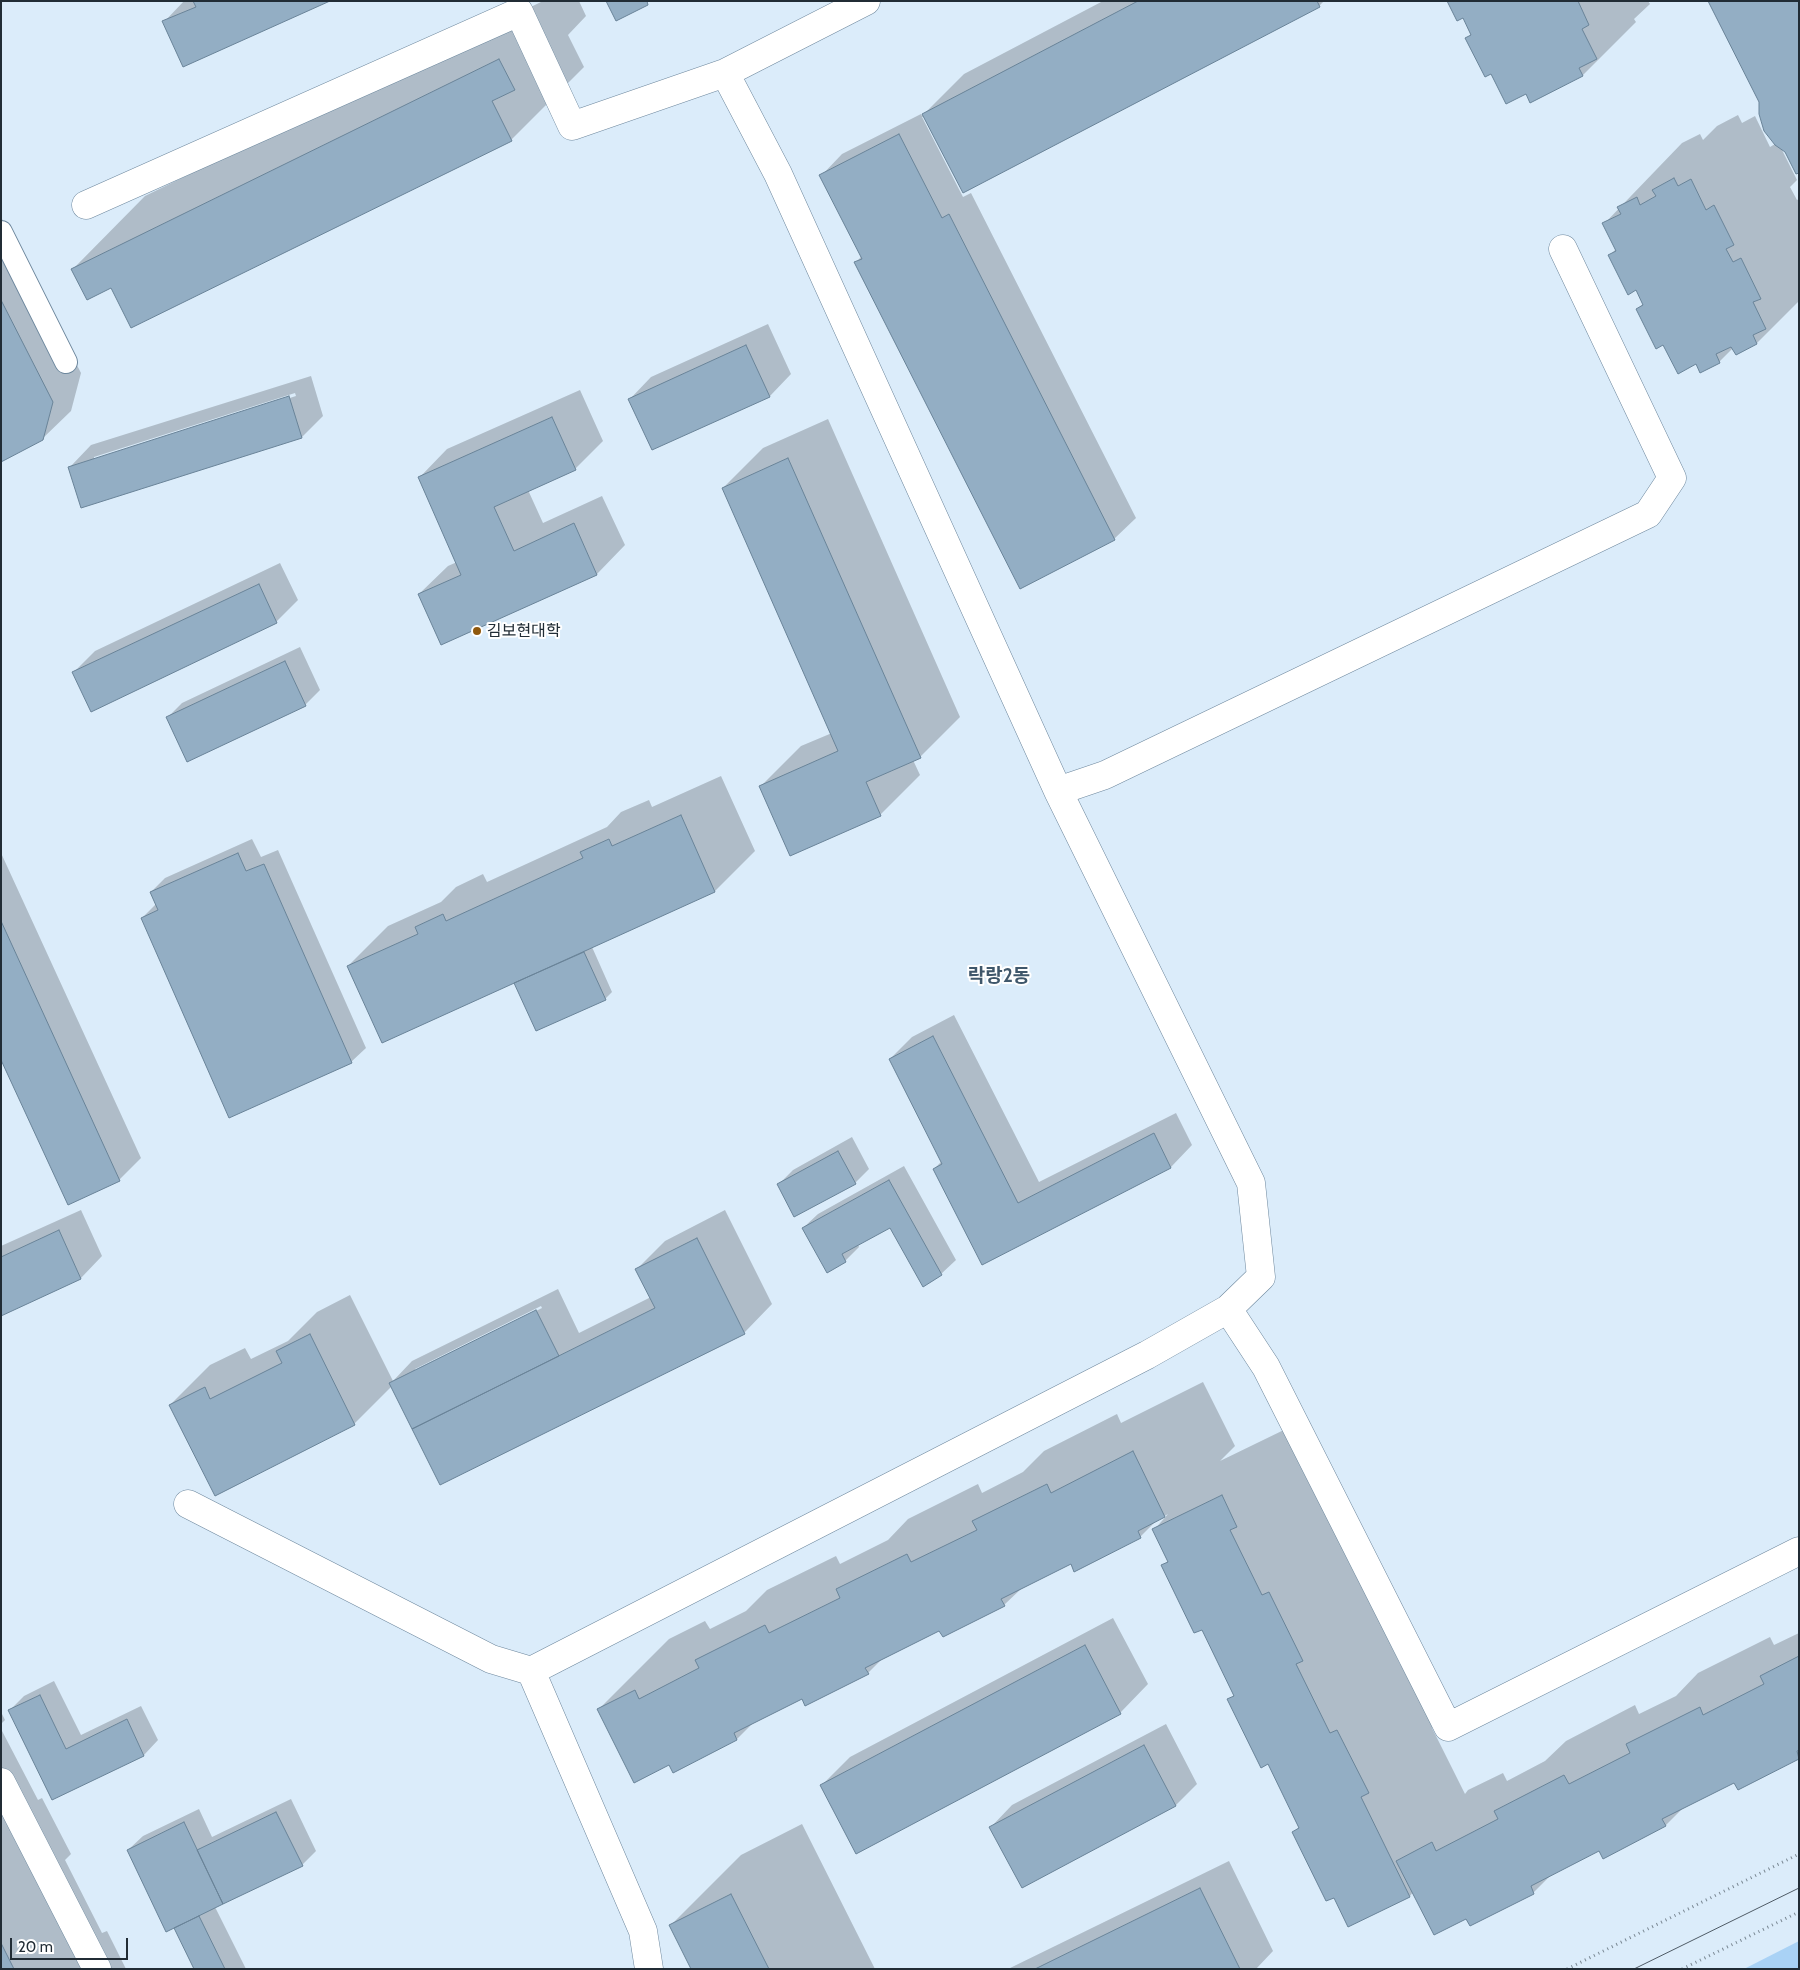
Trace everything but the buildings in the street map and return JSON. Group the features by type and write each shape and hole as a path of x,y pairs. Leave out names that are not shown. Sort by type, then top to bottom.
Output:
{"street":[{"path":"86,205 519,12 572,126 724,73 866,1"},
{"path":"188,1504 491,1659 531,1671 1147,1355 1228,1309 1261,1277 1251,1184 1058,791 778,174 724,73"},
{"path":"1058,791 1105,775 1648,514 1672,478 1563,249"},
{"path":"1228,1309 1266,1367 1448,1727 1799,1551"},
{"path":"531,1671 643,1931 649,1969"},
{"path":"1,1782 97,1969"}],"lane":[{"path":"1,232 66,362"}],"path":[{"path":"1567,1969 1799,1854"},
{"path":"1682,1969 1799,1912"}],"shaded area":[{"path":"1799,1941 1799,1969 1744,1969"}],"tram line":[{"path":"1634,1969 1799,1888"}],"place":[{"name":"김보현대학","path":"477,631"}],"district":[{"name":"락랑2동","path":"999,976"}]}
